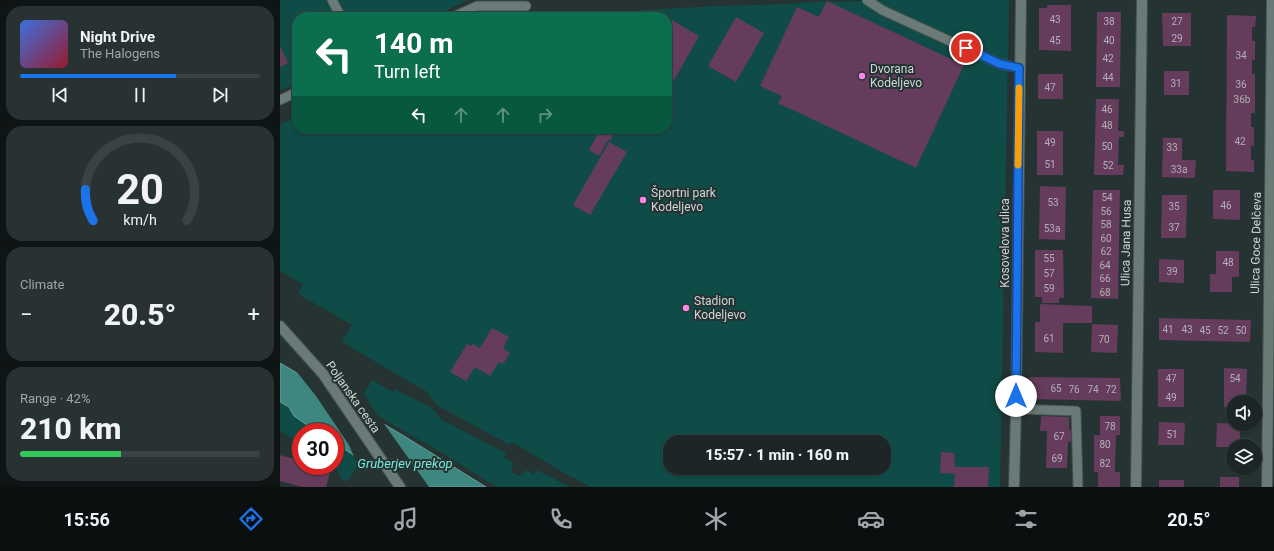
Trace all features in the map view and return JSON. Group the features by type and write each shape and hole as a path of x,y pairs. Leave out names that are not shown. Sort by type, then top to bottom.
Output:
{"street":[{"name":"Kosovelova ulica","path":"1014,487 1021,0"},
{"name":"Ulica Jana Husa","path":"1136,487 1142,0"},
{"name":"Ulica Goce Delčeva","path":"1267,487 1272,0"},
{"name":"Poljanska cesta","path":"280,326 304,352 335,391 400,487"}],"lane":[{"path":"332,0 338,12"},
{"path":"867,0 882,10 1000,64 1019,68"},
{"path":"464,12 477,6 526,6"},
{"path":"280,100 292,94"},
{"path":"1016,409 1076,411 1078,487"}],"shaded area":[{"path":"280,0 468,0 443,12 292,12 292,85 280,91"},
{"name":"Športni park Kodeljevo","path":"1009,0 1000,487 591,487 512,442 510,445 438,406 427,392 342,342 352,325 298,294 303,284 280,271 280,125 292,119 292,134 672,134 672,12 609,12 827,1"},
{"path":"372,380 393,392 395,389 432,408 442,420 506,453 504,457 513,462 511,472 519,476 526,470 534,475 537,470 570,487 497,487 378,416 364,394"},
{"path":"280,402 289,407 308,423 292,423 292,438 280,431"},
{"path":"344,447 354,454 357,462 355,469 346,482 341,479 342,477 340,475 344,475"}],"water":[{"name":"Gruberjev prekop","path":"280,363 404,436 486,487 402,487 344,449 344,423 304,423 294,416 289,407 280,402"}],"pier":[{"path":"296,371 382,421 429,487 398,487 355,459 344,438 344,423 334,423 316,396"}],"building":[{"name":"Dvorana Kodeljevo","path":"827,1 964,65 916,168 778,103 782,96 760,86 797,7 819,17"},
{"path":"1047,5 1071,5 1071,51 1039,50 1039,8 1047,8"},
{"path":"1097,12 1121,12 1120,87 1096,87"},
{"path":"1162,13 1191,13 1191,46 1163,46"},
{"path":"1227,15 1256,16 1255,27 1252,27 1252,41 1255,41 1255,60 1252,60 1252,74 1255,74 1255,113 1251,113 1251,127 1254,127 1254,146 1251,146 1251,160 1254,160 1254,172 1226,171"},
{"path":"736,17 764,33 736,82 708,66"},
{"path":"672,20 699,36 672,84"},
{"path":"280,46 288,63 280,67"},
{"path":"1164,71 1189,71 1189,95 1164,95"},
{"path":"1038,74 1063,74 1063,99 1038,99"},
{"path":"1096,99 1119,99 1118,131 1124,131 1124,137 1119,137 1118,165 1124,165 1123,175 1094,175"},
{"path":"1037,131 1063,131 1063,175 1037,175"},
{"path":"598,134 614,134 610,141 608,140 599,156 589,150"},
{"path":"1163,138 1182,138 1182,160 1196,160 1195,178 1162,177"},
{"path":"609,142 627,152 590,215 573,205"},
{"path":"1040,186 1066,187 1065,240 1039,239"},
{"path":"1093,190 1120,190 1118,299 1091,298"},
{"path":"1213,190 1240,190 1240,220 1213,219"},
{"path":"1162,195 1187,195 1186,238 1161,238"},
{"path":"1035,250 1063,250 1064,298 1059,298 1059,303 1042,303 1042,297 1035,297"},
{"path":"1216,251 1239,251 1239,277 1232,277 1232,292 1210,292 1210,274 1216,274"},
{"path":"1159,259 1184,260 1184,283 1159,282"},
{"path":"1040,304 1092,306 1092,323 1063,323 1063,353 1035,352 1035,322 1040,322"},
{"path":"1159,318 1251,320 1250,342 1159,340"},
{"path":"1092,324 1118,325 1117,353 1091,352"},
{"path":"492,328 509,337 503,348 510,353 503,364 499,362 490,376 475,367 466,381 450,372 467,344 471,346 473,344 480,348"},
{"path":"1224,368 1247,369 1246,395 1226,395 1226,407 1224,407"},
{"path":"1158,369 1184,369 1184,407 1158,407"},
{"path":"1029,377 1120,378 1121,401 1028,399"},
{"path":"1041,416 1069,417 1071,442 1068,441 1067,468 1046,468 1047,431 1040,431"},
{"path":"1100,416 1120,416 1120,435 1116,435 1115,472 1120,472 1120,487 1098,487 1098,472 1094,472 1094,435 1100,435"},
{"path":"1159,422 1185,423 1184,445 1158,445"},
{"path":"1217,423 1226,423 1226,431 1240,431 1240,439 1226,439 1226,447 1216,447"},
{"path":"941,452 954,453 955,467 989,467 988,487 954,487 955,474 940,473"},
{"path":"280,455 292,458 292,475 329,475 326,487 302,487 280,481"},
{"path":"1220,477 1239,477 1239,487 1220,487"},
{"path":"1159,480 1184,480 1184,487 1159,487"}],"slow traffic":[{"path":"1018,165 1019,88"}],"place":[{"name":"Dvorana Kodeljevo","path":"862,76"},
{"name":"Športni park Kodeljevo","path":"643,200"},
{"name":"Stadion Kodeljevo","path":"686,308"}],"route":[{"path":"966,48 1000,64 1019,68 1016,396"}]}
